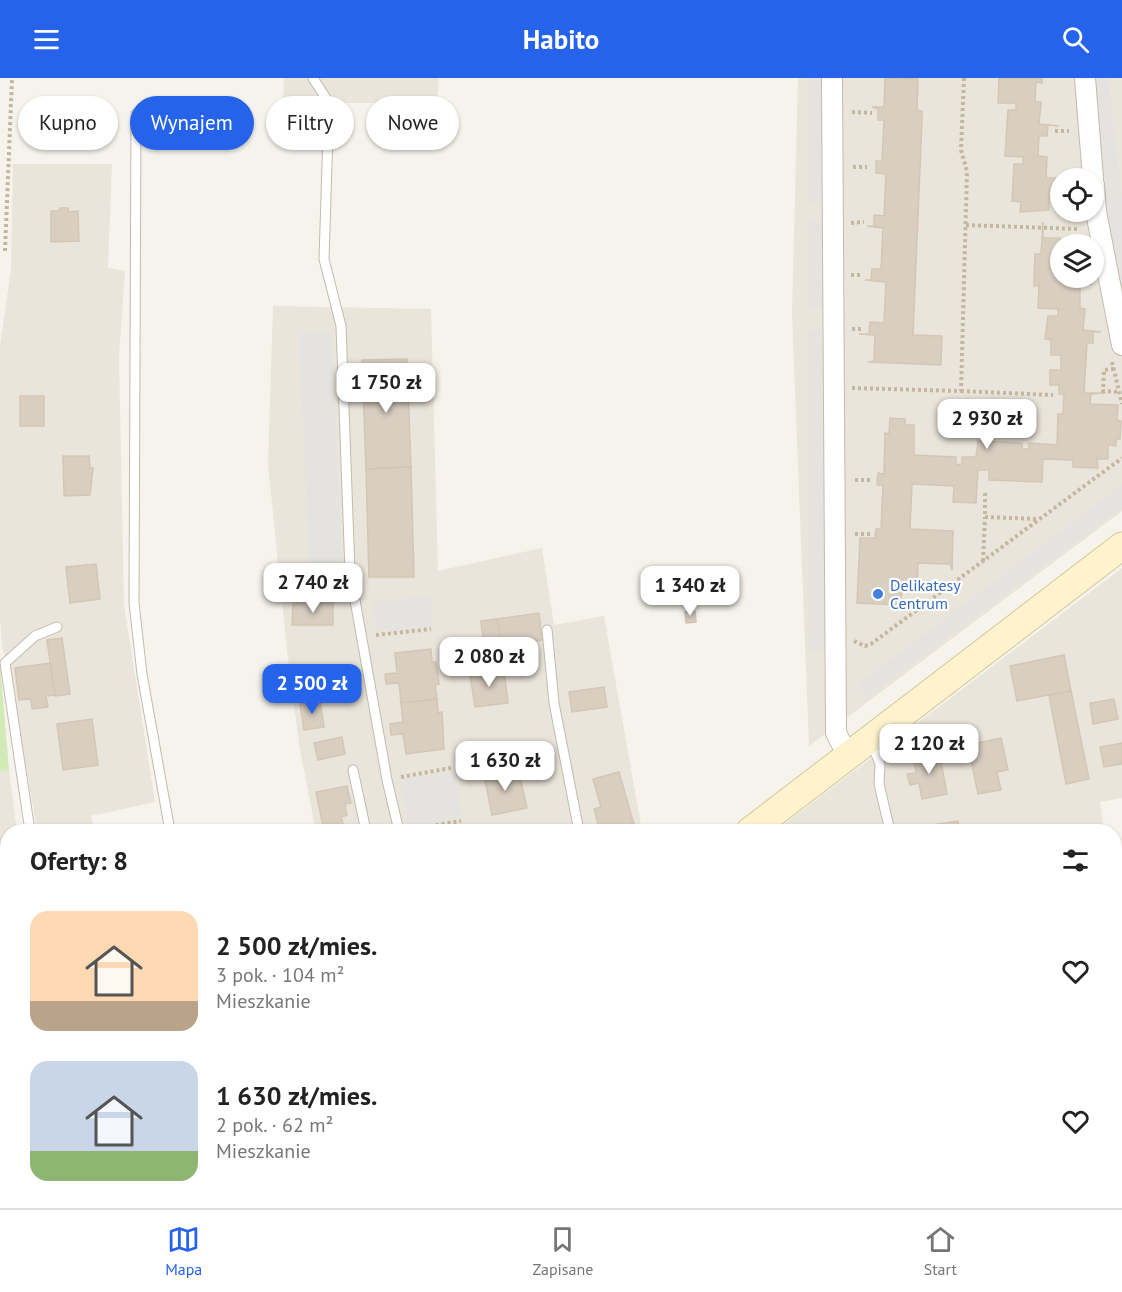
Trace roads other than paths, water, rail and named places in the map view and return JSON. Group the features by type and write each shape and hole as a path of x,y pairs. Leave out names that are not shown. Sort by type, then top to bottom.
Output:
{"street":[{"path":"832,78 836,733 848,756"},
{"path":"1085,78 1092,168"},
{"path":"1098,222 1122,345"},
{"path":"759,824 1122,546"}],"lane":[{"path":"313,78 329,103 324,259 341,326 351,572 387,780 401,824"},
{"path":"136,150 134,603 142,674 169,824"},
{"path":"29,824 5,663 35,636 57,627"},
{"path":"547,630 554,703 578,824"},
{"path":"870,738 880,764 879,784 888,824"},
{"path":"353,770 365,824"}],"place":[{"name":"Delikatesy Centrum","path":"878,594"}]}
